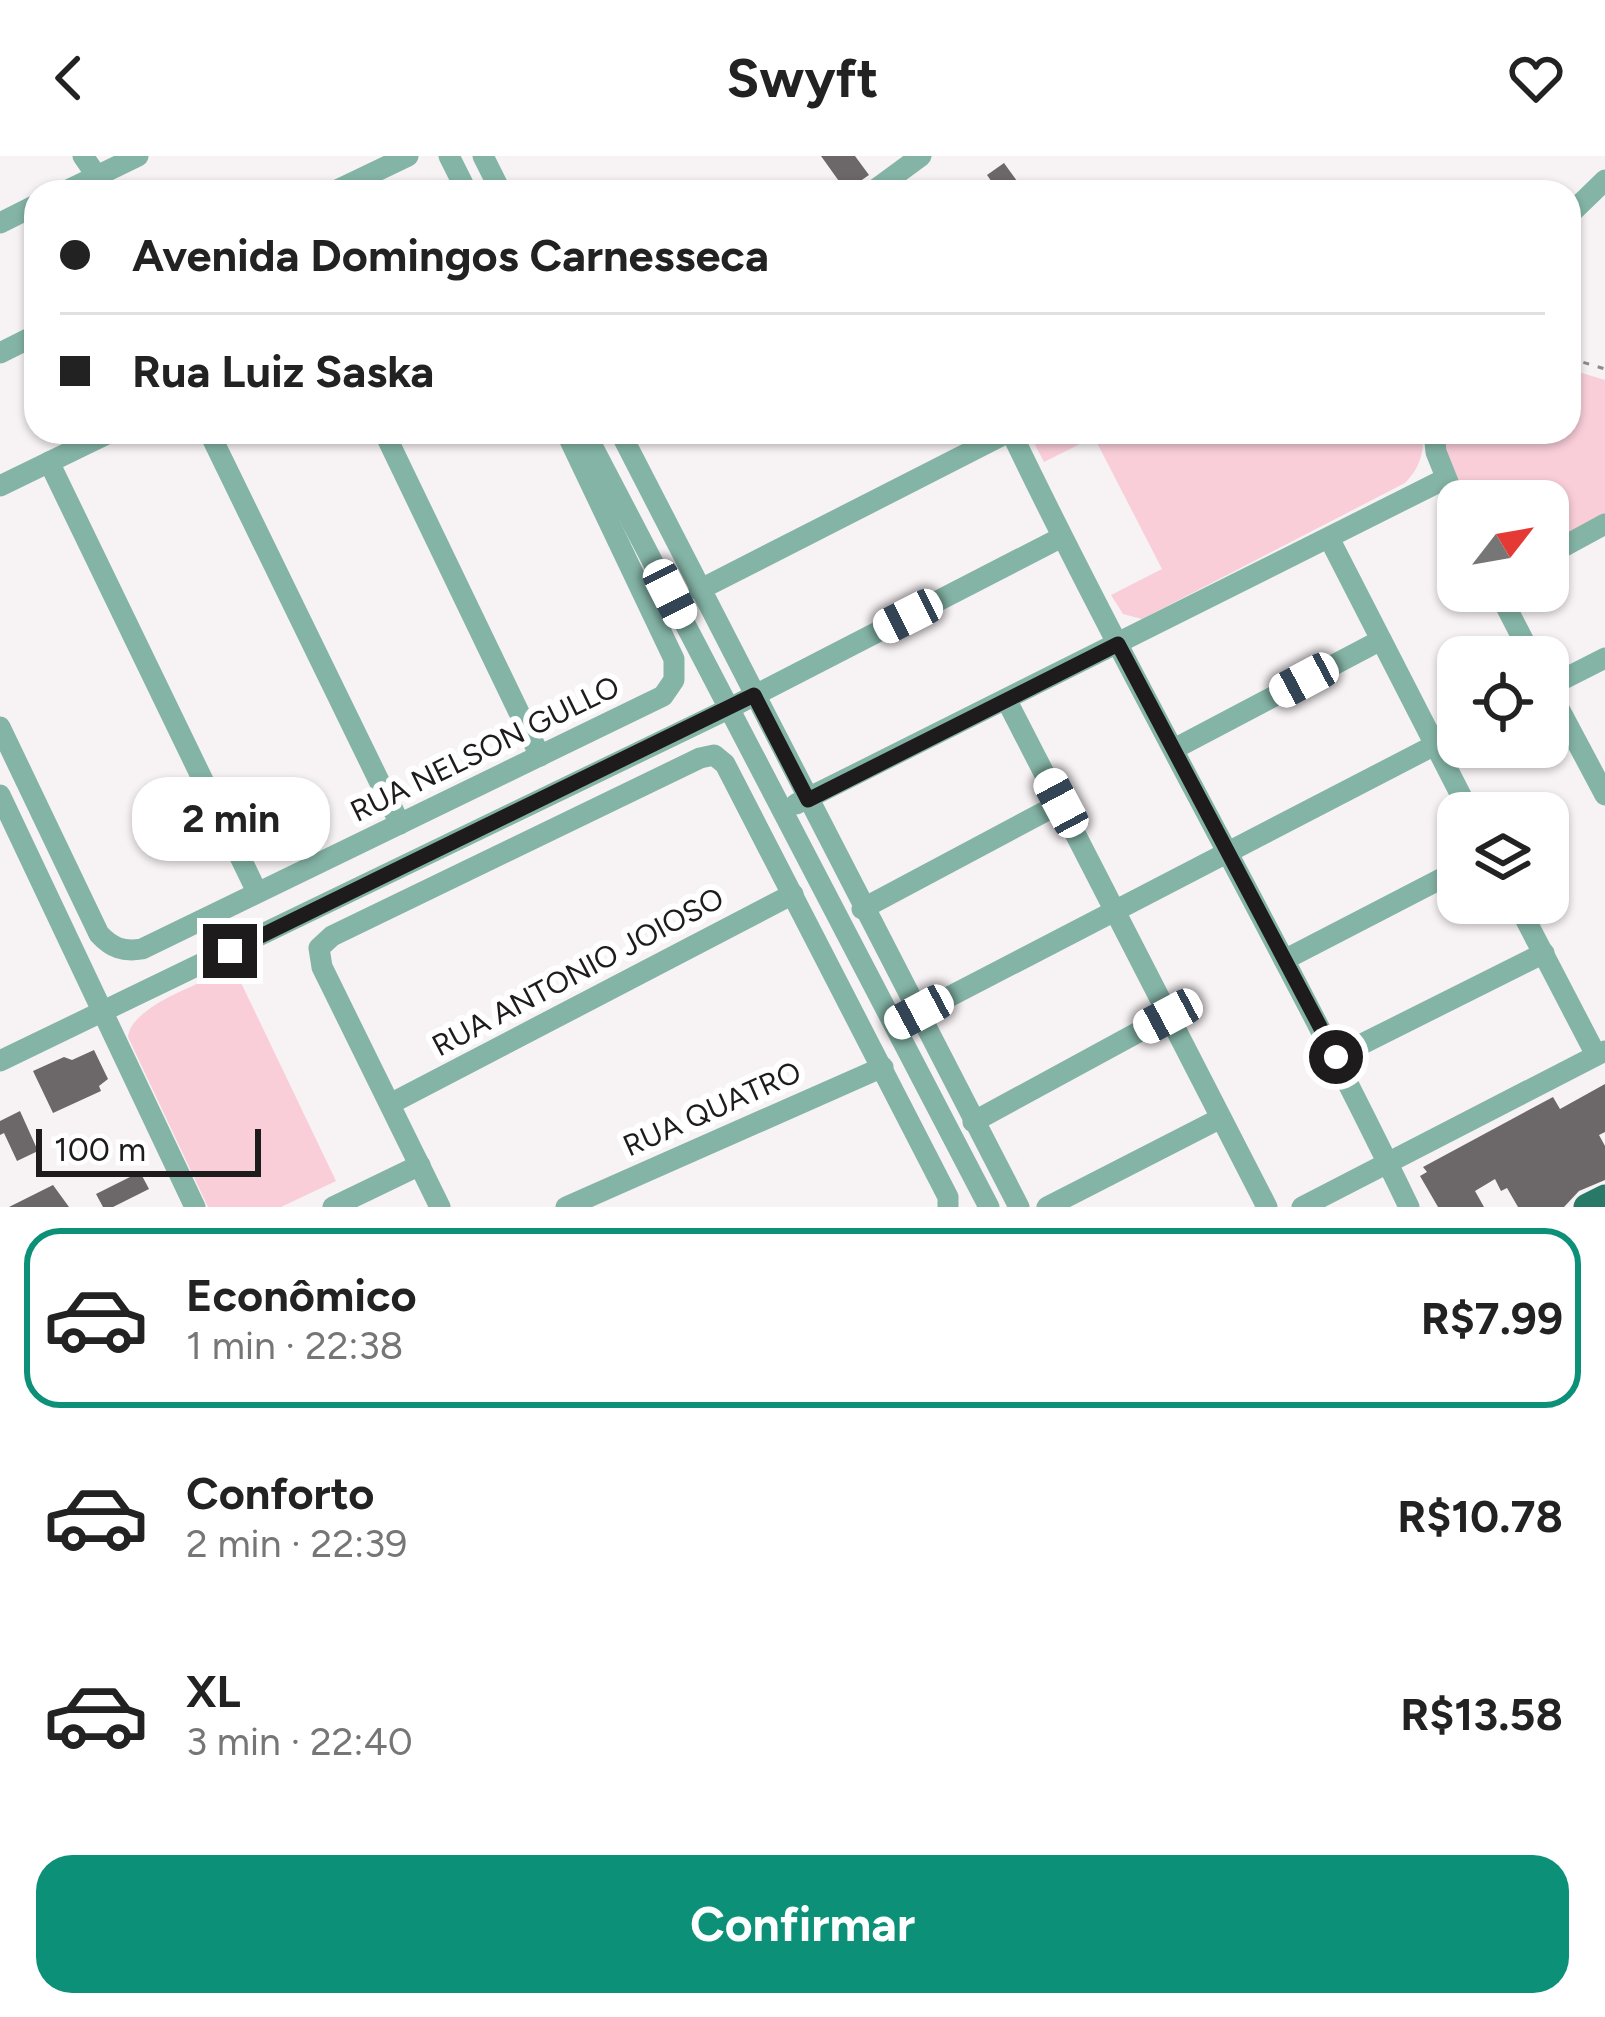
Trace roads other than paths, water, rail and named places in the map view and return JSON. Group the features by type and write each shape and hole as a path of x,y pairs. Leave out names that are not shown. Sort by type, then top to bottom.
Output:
{"main road":[{"path":"1587,1207 1605,1198"}],"street":[{"path":"79,156 100,180"},
{"path":"108,180 138,156"},
{"path":"358,180 408,156"},
{"path":"888,180 921,156"},
{"path":"1581,203 1605,180"},
{"path":"0,486 86,444"},
{"path":"215,444 400,824"},
{"path":"390,444 539,756"},
{"name":"RUA NELSON GULLO","path":"0,727 99,934 118,949 142,949 663,696 674,680 674,659 572,444"},
{"path":"591,444 989,1207"},
{"path":"626,444 1019,1207"},
{"path":"699,590 986,444"},
{"path":"1016,444 1336,1057 1409,1207"},
{"path":"781,810 1445,479 1437,444"},
{"path":"49,462 257,892"},
{"path":"1569,544 1605,524"},
{"path":"0,1061 728,709 1062,537"},
{"path":"1329,538 1459,792"},
{"path":"1174,749 1381,640"},
{"path":"1569,676 1605,658"},
{"path":"1007,701 1267,1207"},
{"path":"1569,726 1605,793"},
{"path":"894,1025 1435,745"},
{"path":"440,1207 322,967 319,948 332,936 714,755 725,764 883,1067 948,1197 947,1207"},
{"path":"0,794 195,1207"},
{"path":"862,909 1061,803"},
{"path":"1285,960 1437,881"},
{"name":"RUA ANTONIO JOIOSO","path":"390,1104 793,894"},
{"path":"1302,1207 1601,1053 1528,924"},
{"path":"1336,1057 1544,953"},
{"path":"974,1122 1168,1016"},
{"name":"RUA QUATRO","path":"566,1207 883,1067"},
{"path":"1047,1207 1221,1118"},
{"path":"340,1204 420,1166"}]}
